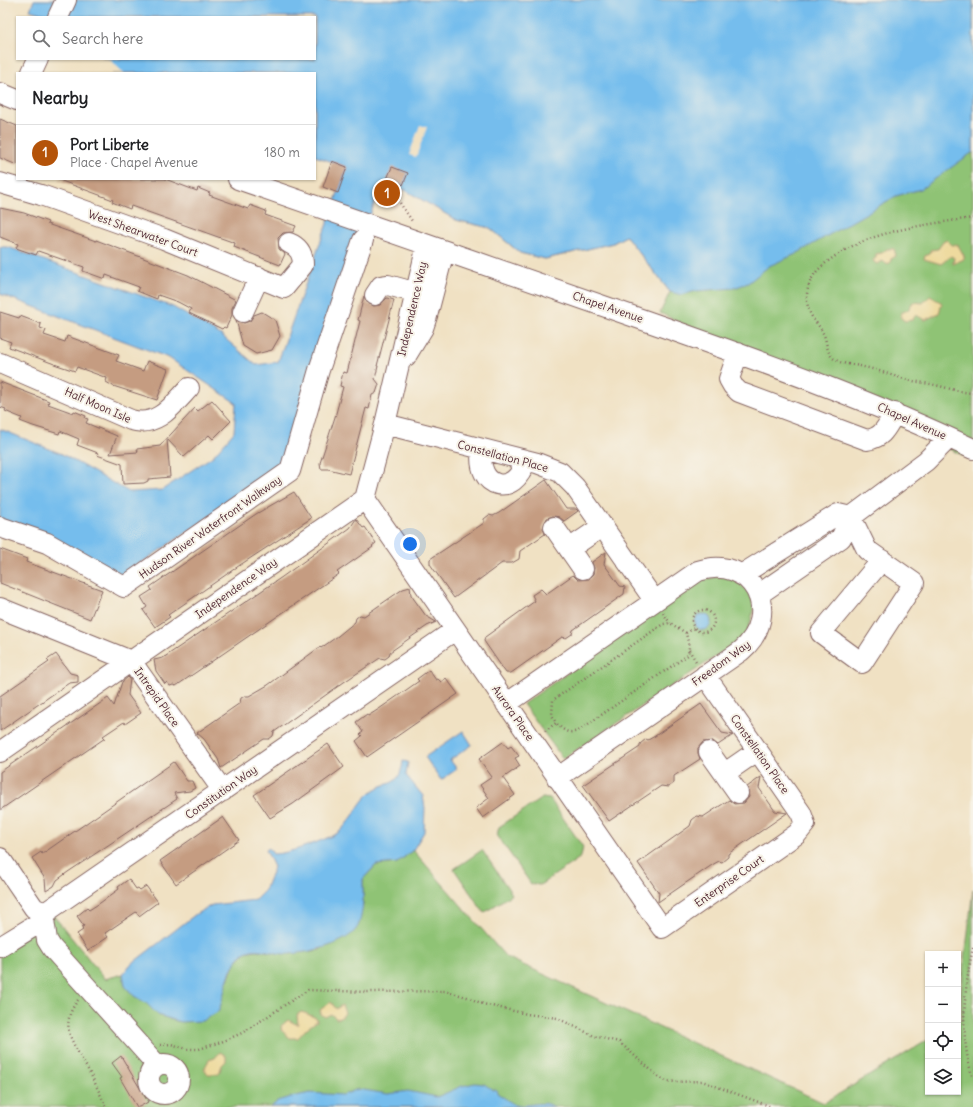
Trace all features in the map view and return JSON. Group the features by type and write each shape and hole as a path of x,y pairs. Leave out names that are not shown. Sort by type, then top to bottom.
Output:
{"street":[{"path":"58,16 66,0"},
{"path":"0,93 16,100"},
{"name":"Chapel Avenue","path":"241,180 327,210 366,233 435,248 738,353 895,413 973,449"},
{"name":"West Shearwater Court","path":"0,183 41,195 164,239 284,288 303,265 300,252 296,246 289,243"},
{"name":"Hudson River Waterfront Walkway","path":"0,527 47,543 124,587 290,471 319,370 366,233"},
{"name":"Independence Way","path":"0,752 364,499 385,424 397,373 424,295 435,248"},
{"path":"243,312 259,277"},
{"path":"375,295 379,288 385,285 424,295"},
{"path":"738,353 729,380 739,392 867,440 877,438 885,430 895,413"},
{"name":"Half Moon Isle","path":"0,363 131,420 142,422 154,420 165,413 189,388"},
{"name":"Constellation Place","path":"385,424 553,469 565,476 575,487 603,526 654,600"},
{"path":"758,595 841,538 851,517 926,461 949,438"},
{"path":"482,450 480,460 482,470 489,479 499,484 511,482 515,479 522,470 525,461"},
{"name":"Aurora Place","path":"364,499 662,928"},
{"path":"506,704 693,574 703,569 722,568 741,574 838,514 851,517"},
{"path":"851,517 867,550 882,560 914,583 862,663 821,633 882,560"},
{"path":"569,549 603,526"},
{"path":"554,527 582,569"},
{"path":"779,550 794,570"},
{"name":"Freedom Way","path":"558,778 741,651 755,636 760,625 762,612 758,595 749,581 741,574"},
{"name":"Intrepid Place","path":"0,608 131,661 223,791"},
{"name":"Constitution Way","path":"46,915 455,630"},
{"name":"Constellation Place","path":"706,675 804,819 803,828 797,834"},
{"path":"725,773 757,751"},
{"path":"710,752 738,793"},
{"name":"Enterprise Court","path":"662,928 797,834"},
{"path":"0,858 34,908 46,915"},
{"path":"0,947 46,915"},
{"path":"46,915 47,940 52,948 157,1065 167,1063 176,1068 180,1078 177,1088 169,1094 165,1101"}],"path":[{"path":"400,203 412,221"},
{"path":"973,218 896,230 860,243 838,255 819,268 807,290 807,305 811,316 824,334 826,345 832,358 904,379 936,385 960,392 973,393"},
{"path":"707,610 713,615 714,622 711,629 704,632 694,628 692,618 696,611 707,610"},
{"path":"670,623 686,633 689,647 688,655 578,731 570,733 563,731 556,724 552,715 553,700 663,624 670,623"},
{"path":"686,633 694,628"},
{"path":"532,740 556,724"},
{"path":"973,948 969,967 964,1029 968,1059 973,1078"},
{"path":"88,988 75,1004 71,1013 69,1031 74,1048 87,1067 106,1107"},
{"path":"140,1046 171,1044 187,1049 207,1048 242,1033 308,990 368,992 445,991 484,1004 527,1014 557,1018 594,1036 618,1042 659,1077 666,1081 702,1081 772,1107"}],"shaded area":[{"path":"416,157 399,205 395,208 375,201 388,167"}],"green space":[{"path":"973,0 973,460 660,313 670,292 626,236 613,243 545,259 520,253 490,228 456,220"},
{"path":"727,575 737,581 750,594 753,608 752,617 745,637 563,759 523,704 700,580"},
{"path":"542,798 550,799 583,847 581,857 540,885 531,884 497,835 499,827"},
{"path":"413,850 506,957 824,1103 925,1042 925,1095 961,1095 961,992 973,889 973,1107 0,1107 0,946 49,910 105,979 123,974 125,986 134,996 146,1003 158,1015 180,1022 228,980 235,963 245,952 256,950 286,954 320,950 363,905 363,879 376,865 397,863"},
{"path":"482,850 512,894 484,913 454,869"}],"sand":[{"path":"947,240 952,245 958,245 964,259 953,264 954,258 951,256 941,264 924,259 925,256 930,254 931,250 938,249 943,242"},
{"path":"887,249 894,249 896,256 891,259 890,263 886,264 883,261 877,264 874,262 873,260 876,258 876,254 882,253"},
{"path":"930,296 942,303 939,313 925,320 916,315 912,320 905,321 901,318 901,313 908,310 913,302 923,303"},
{"path":"331,1002 336,1009 342,1005 345,1013 342,1017 337,1019 331,1014 325,1017 321,1014 320,1010"},
{"path":"301,1012 316,1018 317,1021 307,1028 298,1038 290,1038 282,1031 281,1026 288,1020 298,1024 297,1015"},
{"path":"220,1052 226,1056 226,1061 222,1065 219,1074 208,1074 204,1069 209,1060 215,1058"}],"water":[{"path":"34,0 973,0 973,152 921,189 896,196 796,254 769,266 748,283 734,288 696,291 682,295 670,292 626,236 613,243 545,259 520,253 490,228 456,220 405,190 381,186 362,237 287,465 120,577 0,521 0,429 62,454 129,492 162,490 213,456 234,432 236,403 169,358 0,294 0,247 8,247 173,307 221,335 256,365 278,362 347,167 316,156 316,72 111,72 99,60 316,60 316,16 50,16 30,10"},
{"path":"703,614 709,616 711,622 709,628 703,630 697,628 695,622 697,616"},
{"path":"463,731 472,745 450,760 457,769 441,780 425,757"},
{"path":"403,761 408,762 406,775 423,796 425,808 424,832 413,850 397,863 376,865 363,879 362,913 355,931 338,942 316,950 294,954 281,954 265,950 254,950 244,953 234,964 225,987 219,1011 202,1021 180,1022 158,1015 146,1003 134,996 125,986 123,974 130,965 196,914 212,905 255,900 265,890 274,867 266,850 269,848 273,854 296,850 337,833 350,820 369,794 381,786 391,783 398,777"},
{"path":"475,1083 484,1084 493,1090 495,1089 498,1091 497,1093 515,1105 540,1103 555,1107 271,1107 278,1101 310,1093 343,1095 358,1089 388,1094 408,1091 437,1097 462,1086"}],"pier":[{"path":"97,60 110,60 123,72 108,72"},
{"path":"420,125 427,127 416,157 409,155"}],"building":[{"path":"0,119 16,126 16,165 0,158"},
{"path":"332,161 347,167 338,193 323,187"},
{"path":"392,167 408,173 403,185 387,179"},
{"path":"59,180 168,180 197,191 198,188 210,193 209,195 248,209 250,205 266,211 265,215 296,226 293,232 283,233 278,238 279,249 285,254 280,265 234,247 235,243 131,206 130,209 112,202 113,200"},
{"path":"0,208 24,213 48,222 47,224 96,240 188,275 236,300 232,308 232,315 226,328 224,327 222,329 189,313 191,309 178,302 158,295 157,299 137,291 139,287 106,275 105,279 83,271 84,267 38,251 36,255 16,248 18,244 0,237"},
{"path":"364,296 368,304 374,306 380,305 387,298 394,300 377,366 375,379 379,384 376,393 372,395 369,409 366,408 349,474 328,469 321,469 320,463 343,387 340,386 343,372 347,373 360,321 358,320"},
{"path":"0,312 19,318 20,316 41,324 40,328 46,330 44,335 65,342 67,336 119,355 116,361 143,371 147,361 168,369 157,400 113,386 106,382 107,378 77,367 75,371 9,347 11,342 0,338"},
{"path":"262,312 275,320 280,336 272,350 256,354 243,346 236,320 244,323 250,321 254,315"},
{"path":"0,382 49,401 48,404 86,416 85,418 88,419 86,423 117,436 110,454 138,452 137,449 160,446 195,408 198,411 212,400 231,421 213,439 209,435 184,457 167,439 170,477 148,479 148,481 144,483 123,484 122,464 97,455 98,453 77,445 79,439 60,431 59,434 20,421 22,418 5,411 6,409 0,407"},
{"path":"546,480 566,509 576,509 578,511 564,521 559,517 553,516 547,518 543,528 545,534 520,551 519,559 512,563 502,563 454,598 430,564 430,559 484,523 484,519 489,515 493,516 499,513"},
{"path":"294,492 311,518 310,519 168,615 170,617 155,627 143,610 147,607 141,597 152,590 150,587 256,514"},
{"path":"356,519 363,528 365,527 376,543 372,546 373,547 337,572 339,574 176,686 170,686 167,682 165,684 156,671 154,660 163,658 282,577 350,528"},
{"path":"0,549 27,559 26,562 102,590 90,619 0,583"},
{"path":"606,552 604,564 620,586 625,587 624,594 573,630 572,634 566,638 562,637 511,673 506,673 484,641 485,637 535,601 532,595 541,589 546,594 573,575 578,580 589,579 593,574 594,568 592,562"},
{"path":"410,587 411,595 426,616 436,622 427,626 390,652 389,656 385,659 380,658 344,682 274,732 273,736 269,739 264,739 221,768 218,759 204,739 197,733 240,703 241,698 249,696 268,685 320,647 321,648 338,636 355,622 356,618 360,615 364,616 403,589"},
{"path":"56,654 70,673 78,675 78,682 69,683 0,731 0,696 49,662 47,660"},
{"path":"429,670 436,680 438,679 441,682 446,678 458,694 367,757 356,741 362,736 360,734 363,732 356,722 367,714 368,716 379,709 419,681 417,679"},
{"path":"128,677 130,679 128,695 141,713 103,736 105,738 0,810 0,772 108,698 114,706 122,682"},
{"path":"701,704 722,733 733,735 718,745 713,741 703,742 698,748 700,759 674,776 674,783 668,787 661,786 609,821 583,785 640,747 640,744 646,739 648,740 655,736"},
{"path":"503,742 508,748 511,746 519,756 515,758 520,766 503,778 515,795 483,818 476,808 489,798 480,785 492,777 479,759"},
{"path":"328,744 344,767 293,804 270,818 254,795"},
{"path":"174,762 187,781 192,781 195,788 190,791 174,793 177,799 68,872 57,880 54,886 46,891 45,879 32,858 41,852 42,854"},
{"path":"761,777 759,788 775,811 787,813 728,854 728,857 722,862 719,861 712,865 658,902 659,893 638,863 690,826 692,820 697,816 703,817 729,800 734,804 744,803 749,797 747,787"},
{"path":"223,817 239,840 176,884 160,861"},
{"path":"129,879 136,889 138,888 140,890 146,886 158,902 139,916 136,912 105,933 108,937 88,951 77,934 83,930 82,927 84,926 77,916 87,908 89,910 100,903 119,889 118,887"},
{"path":"121,1056 148,1102 139,1107 137,1107 120,1078 122,1077 112,1063"}],"place":[{"name":"Port Liberte","path":"387,193"}]}
